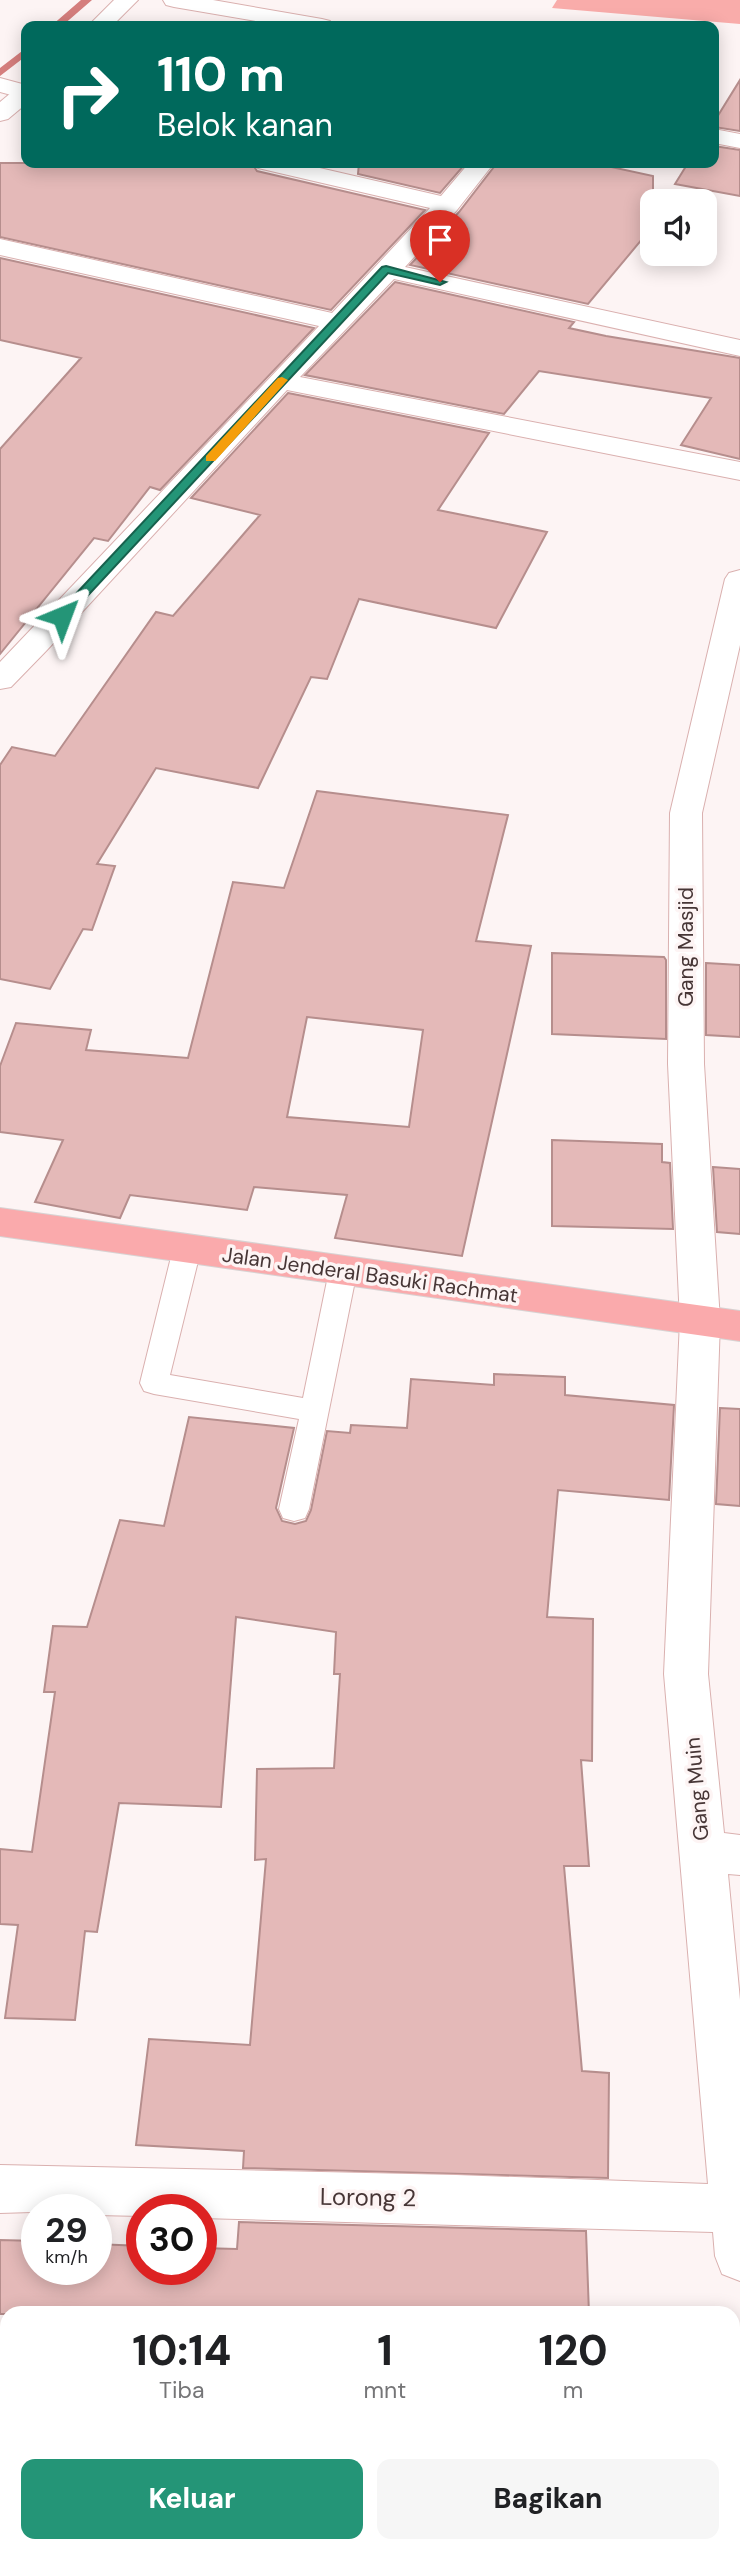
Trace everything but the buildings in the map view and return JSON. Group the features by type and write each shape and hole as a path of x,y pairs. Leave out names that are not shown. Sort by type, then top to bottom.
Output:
{"main road":[{"name":"Jalan Jenderal Basuki Rachmat","path":"0,1222 720,1324"}],"street":[{"path":"104,21 127,0"},
{"path":"174,0 294,21"},
{"path":"719,137 740,141"},
{"path":"289,168 448,205"},
{"path":"4,672 147,528 335,322 448,205 478,168"},
{"path":"0,247 335,322"},
{"path":"386,270 740,348"},
{"path":"281,382 740,471"},
{"name":"Gang Masjid","path":"720,1324 686,1065 686,813 740,579"},
{"name":"Gang Muin","path":"720,1324 686,1674 722,1854 738,2233"},
{"name":"Lorong 2","path":"0,2189 456,2199 738,2233"}],"lane":[{"path":"187,1249 154,1383 315,1411"},
{"path":"294,1510 343,1271"}],"shaded area":[{"path":"557,0 740,0 740,24 719,21 552,8"}],"waterway":[{"path":"62,21 87,0"},
{"path":"0,73 21,55"}],"slow traffic":[{"path":"210,458 282,380"}],"route":[{"path":"62,616 386,270 440,282"}]}
